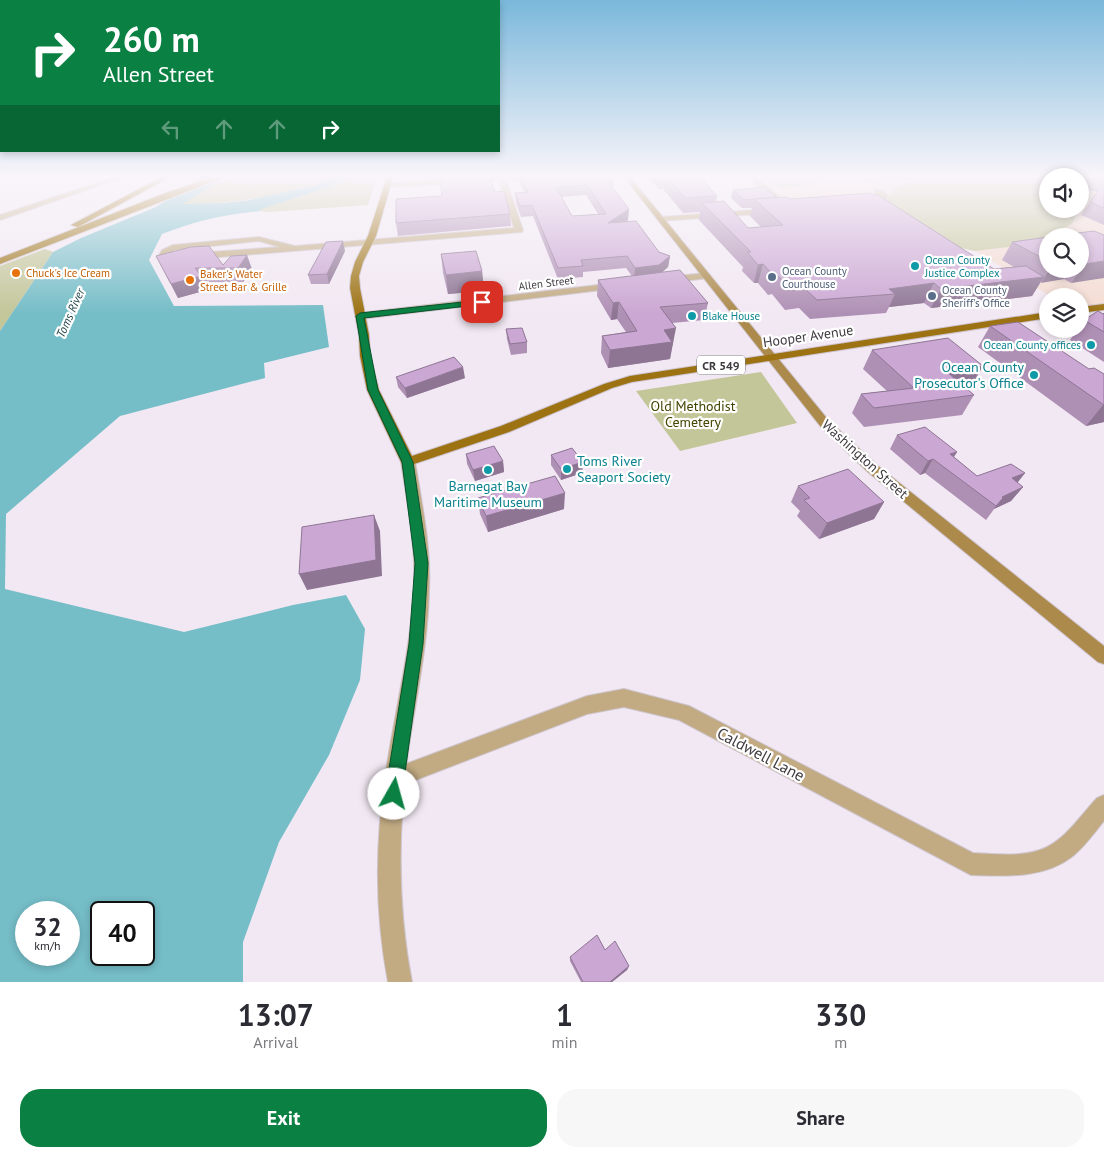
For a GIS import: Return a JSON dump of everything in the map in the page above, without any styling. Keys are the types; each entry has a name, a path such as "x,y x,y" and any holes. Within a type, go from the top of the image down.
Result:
{"main road":[{"path":"33,248 81,223"},
{"path":"0,261 101,223"},
{"path":"375,223 369,242 359,262 355,288 373,390 408,462"},
{"name":"Washington Street","path":"664,223 824,423 873,469 1104,656"},
{"path":"1089,309 1104,307"},
{"name":"Hooper Avenue","path":"408,462 505,429 617,383 772,357 1039,317"}],"street":[{"path":"295,248 259,240 173,248 163,255 166,258 295,248 369,242 488,233 519,230 517,223"},
{"path":"655,282 705,276"},
{"name":"Allen Street","path":"360,316 625,285"},
{"path":"400,982 390,919 388,860 395,778 416,644 422,563 408,462"},
{"name":"Caldwell Lane","path":"395,778 588,705 624,698 682,712 971,864 1004,865 1038,862 1064,848 1104,804"}],"shaded area":[{"path":"850,223 1104,223 1104,307 1089,309 1089,288 1039,289 975,251"}],"green space":[{"path":"904,223 1073,223 1064,228 1039,228 1039,240 1032,244 975,251 934,242"},
{"path":"45,249 53,252 0,331 0,266"},
{"name":"Old Methodist Cemetery","path":"761,372 797,423 680,451 636,391"}],"water":[{"name":"Toms River","path":"118,223 195,223 162,234 149,260 174,306 323,305 329,347 264,363 265,378 120,416 6,514 5,589 184,632 293,605 346,595 365,629 360,680 329,755 279,842 243,942 243,982 0,982 0,331 53,252"}],"building":[{"path":"539,223 637,223 659,252 670,256 659,265 635,268 627,256 581,260 583,266 558,268"},
{"path":"722,223 743,223 748,228 783,225 781,223 922,223 994,269 1026,266 1039,274 1039,278 941,289 934,283 889,289 895,294 817,300 805,289 791,290 763,264 758,265 747,252 751,252"},
{"path":"1094,231 1104,235 1104,261 1089,263 1089,232"},
{"path":"1039,238 1039,256 1012,242"},
{"path":"343,241 327,274 308,275 326,242"},
{"path":"209,246 223,265 231,256 247,255 238,268 195,268 201,276 171,284 156,256 191,247"},
{"path":"476,251 482,271 446,275 441,254"},
{"path":"680,270 708,303 660,307 676,328 664,330 672,342 610,350 602,336 637,331 619,302 613,303 598,280"},
{"path":"1098,311 1104,313 1104,332 1089,323 1089,317"},
{"path":"1018,322 1039,336 1039,338 1042,338 1089,369 1094,368 1104,374 1104,405 990,326"},
{"path":"522,328 527,342 510,344 506,329"},
{"path":"948,338 983,366 947,372 974,395 874,408 861,394 914,388 872,350"},
{"path":"454,357 463,367 405,388 396,377"},
{"path":"925,427 957,452 950,454 977,476 1011,464 1025,473 1012,478 1023,487 1002,497 996,506 933,459 928,461 897,435"},
{"path":"494,446 503,461 473,470 466,454"},
{"path":"572,448 583,462 561,469 551,455"},
{"path":"848,469 884,502 827,523 804,500 810,498 798,486"},
{"path":"555,476 565,493 486,516 478,498"},
{"path":"374,515 376,560 299,574 302,527"},
{"path":"597,935 605,950 615,941 629,966 610,982 583,982 570,957"}],"place":[{"name":"Ocean County Justice Complex","path":"915,266"},
{"name":"Chuck's Ice Cream","path":"16,273"},
{"name":"Ocean County Courthouse","path":"772,277"},
{"name":"Baker's Water Street Bar & Grille","path":"190,280"},
{"name":"Ocean County Sheriff's Office","path":"932,296"},
{"name":"Blake House","path":"692,316"},
{"name":"Ocean County offices","path":"1091,345"},
{"name":"Ocean County Prosecutor's Office","path":"1034,375"},
{"name":"Toms River Seaport Society","path":"567,469"},
{"name":"Barnegat Bay Maritime Museum","path":"488,470"}],"route":[{"path":"394,794 416,644 422,563 408,462 373,390 365,356 364,335 360,316 482,302"}]}
